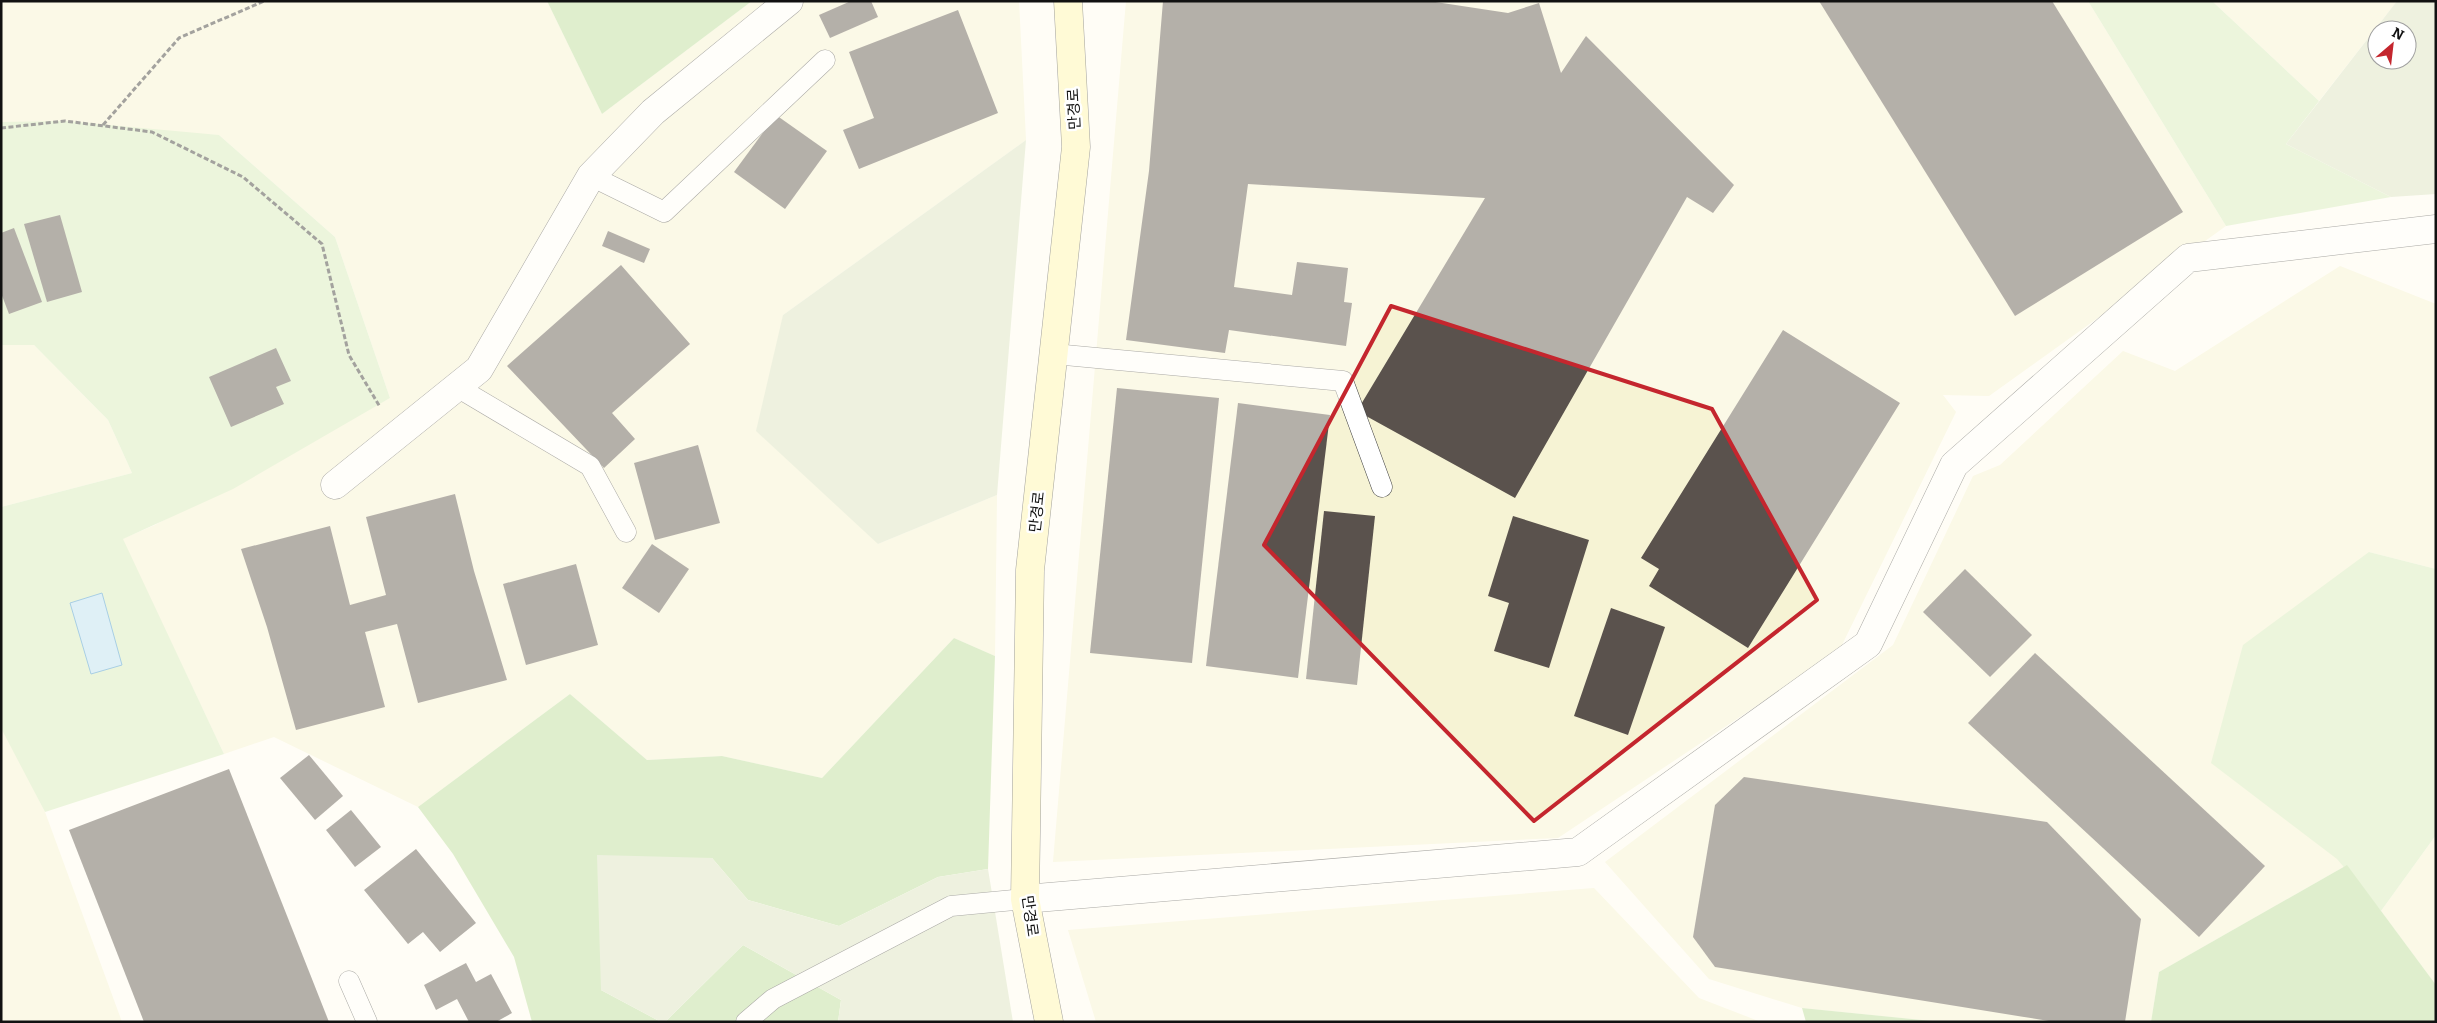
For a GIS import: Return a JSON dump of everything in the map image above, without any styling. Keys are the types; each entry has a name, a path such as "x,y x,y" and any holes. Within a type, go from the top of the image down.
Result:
{"street":[{"path":"335,485 479,369 591,176 653,112 789,1"},
{"name":"만경로","path":"1049,1022 1025,899 1030,570 1076,147 1068,1"},
{"path":"1025,899 1578,852 1868,644 1954,465 2188,258 2436,229"}],"lane":[{"path":"591,176 664,212 825,60"},
{"path":"1054,354 1342,381 1382,487"},
{"path":"457,387 590,466 626,532"},
{"path":"746,1022 773,999 951,906 1025,899"},
{"path":"349,982 367,1022"}],"path":[{"path":"103,126 179,38 264,1"},
{"path":"1,128 65,121 152,132 243,177 322,244 350,354 396,436"}],"highlighted area":[{"path":"1391,306 1712,409 1817,600 1534,821 1264,545"}],"shaded area":[{"path":"1,1 547,1 602,114 752,1 1019,1 1026,140 783,315 878,544 997,495 995,656 954,638 822,778 722,756 647,760 570,694 418,807 274,737 224,754 122,539 155,525 390,398 335,237 219,135 1,127"},
{"path":"1126,1 2088,1 2226,226 1989,396 1943,395 1956,412 1839,651 1558,838 1053,862"},
{"path":"2212,1 2397,1 2382,20 2367,20 2367,39 2319,101"},
{"path":"2340,266 2436,304 2436,569 2369,552 2347,865 2159,972 2151,1022 1942,1022 1802,1008 1709,979 1605,862 1893,645 1973,476 2000,465 2123,351 2175,371"},
{"path":"1,345 34,345 108,420 132,473 1,507"},
{"path":"1,724 45,812 122,1022 1,1022"},
{"path":"2436,835 2436,985 2381,911"},
{"path":"1594,888 1699,998 1761,1022 1096,1022 1068,930"}],"green space":[{"path":"547,1 752,1 602,114"},
{"path":"2088,1 2212,1 2319,101 2286,144 2391,197 2226,226"},
{"path":"2397,1 2436,1 2436,194 2391,197 2286,144 2367,40 2367,70 2417,70 2417,20 2382,20"},
{"path":"65,121 219,135 335,237 390,398 233,489 123,539 224,754 45,812 1,728 1,507 132,473 108,420 34,345 1,345 1,122"},
{"path":"1026,140 997,495 878,544 756,431 783,315"},
{"path":"2369,552 2436,569 2436,835 2381,911 2337,859 2211,763 2243,645"},
{"path":"954,638 995,656 988,869 938,877 839,926 748,900 712,858 601,990 661,1022 532,1022 514,957 453,854 418,807 570,694 647,760 722,756 822,778"},
{"path":"597,855 712,858 748,900 839,926 938,877 988,869 1013,1022 838,1022 841,1000 743,945 665,1022 661,1022 601,990"},
{"path":"2347,865 2436,985 2436,1022 2151,1022 2159,972"},
{"path":"743,945 841,1000 838,1022 665,1022"},
{"path":"1802,1008 1942,1022 1806,1022"}],"water":[{"path":"102,593 122,665 91,674 70,603"}],"building":[{"path":"851,1 871,1 878,17 830,38 819,15"},
{"path":"1163,1 1429,1 1508,13 1539,3 1561,73 1586,36 1734,185 1713,213 1687,197 1515,498 1357,411 1485,198 1248,184 1234,287 1292,295 1297,262 1348,268 1344,302 1352,303 1346,346 1229,330 1225,353 1126,340 1149,171"},
{"path":"1819,1 2052,1 2183,212 2015,316"},
{"path":"958,10 998,113 859,169 843,130 874,118 849,52"},
{"path":"776,115 827,151 785,209 734,172"},
{"path":"60,215 82,292 47,302 24,224"},
{"path":"14,228 42,302 9,314 1,293 1,233"},
{"path":"608,231 650,249 644,263 602,246"},
{"path":"621,265 690,344 612,413 635,439 604,468 507,366"},
{"path":"1783,330 1900,403 1748,648 1649,586 1659,569 1641,558"},
{"path":"276,348 291,381 276,387 284,404 231,427 209,377"},
{"path":"1117,388 1219,398 1192,663 1090,653"},
{"path":"1238,403 1330,415 1298,678 1206,666"},
{"path":"698,445 720,523 655,540 634,463"},
{"path":"455,494 474,571 507,680 418,703 397,624 365,632 385,707 296,730 267,627 241,549 330,526 350,605 386,595 366,517"},
{"path":"1324,511 1375,516 1357,685 1306,679"},
{"path":"1513,516 1589,540 1549,668 1494,651 1509,603 1488,596"},
{"path":"652,544 689,569 659,613 622,588"},
{"path":"576,564 598,645 526,665 503,584"},
{"path":"1965,569 2032,635 1990,677 1923,612"},
{"path":"1611,608 1665,627 1628,735 1574,716"},
{"path":"2035,653 2265,866 2199,937 1968,723"},
{"path":"309,755 343,796 315,820 280,778"},
{"path":"229,769 329,1022 144,1022 69,830"},
{"path":"1744,777 2047,822 2141,919 2125,1022 2055,1022 1715,967 1693,937 1715,805"},
{"path":"351,810 381,847 355,867 326,830"},
{"path":"416,849 476,923 440,952 423,932 408,944 364,890"},
{"path":"466,963 476,982 491,974 512,1013 496,1022 469,1022 457,999 436,1010 424,985"}]}
